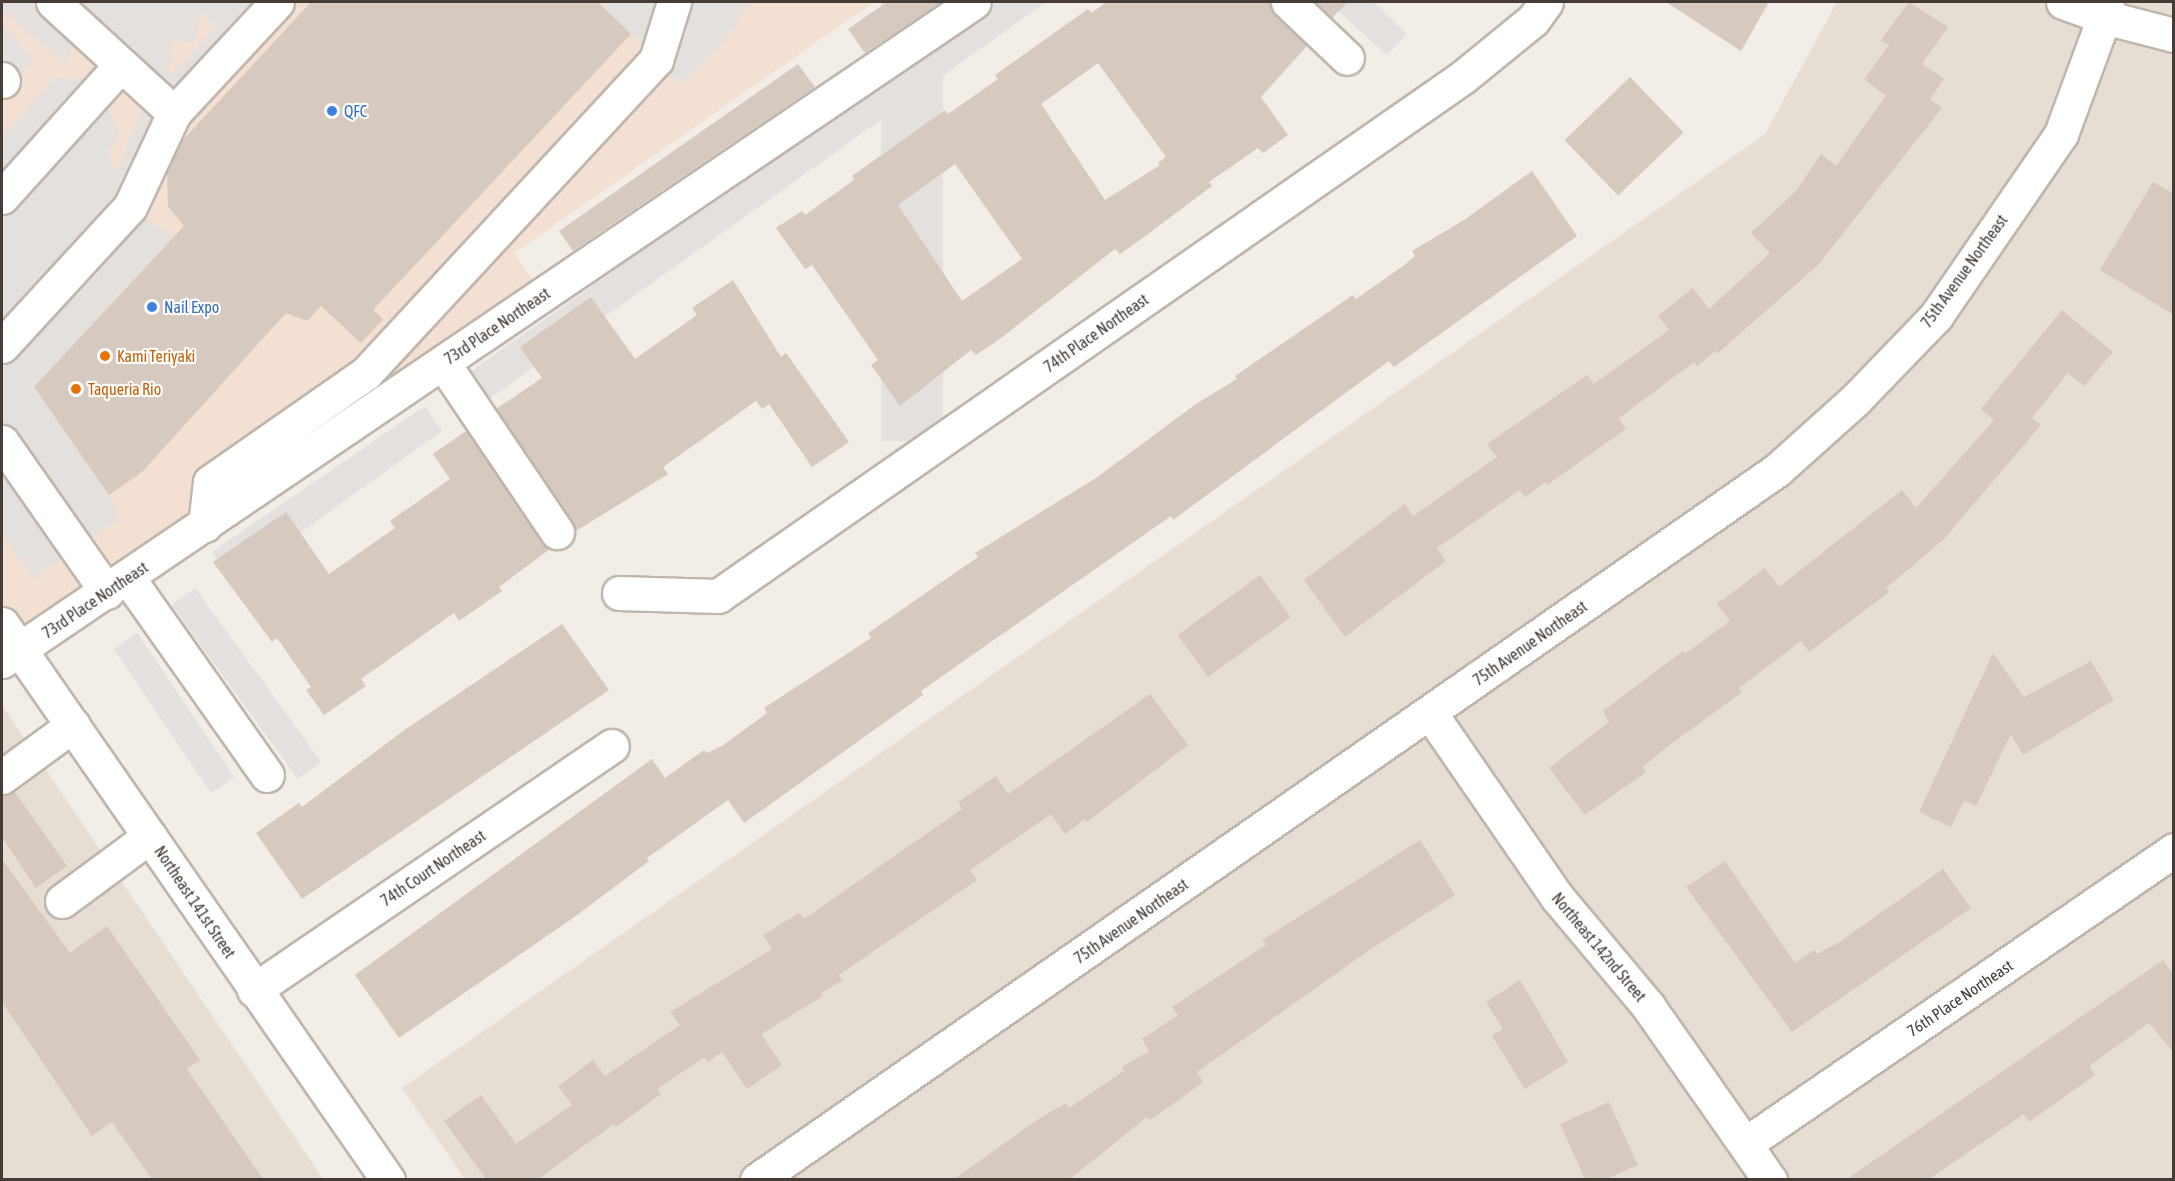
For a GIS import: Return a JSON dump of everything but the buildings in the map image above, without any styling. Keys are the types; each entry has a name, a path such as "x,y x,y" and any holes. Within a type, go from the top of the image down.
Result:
{"street":[{"path":"53,2 174,113"},
{"path":"2,346 130,207 174,113 277,2"},
{"path":"205,525 210,482 366,373 656,60 674,2"},
{"name":"73rd Place Northeast","path":"11,656 974,2"},
{"path":"1288,2 1347,58"},
{"name":"74th Place Northeast","path":"620,593 718,596 1463,77 1533,20 1546,2"},
{"path":"2063,2 2105,9 2174,35"},
{"name":"75th Avenue Northeast","path":"757,1179 1777,470 1855,400 1935,316 2061,134 2105,9"},
{"path":"2,197 121,65"},
{"path":"443,363 557,532"},
{"path":"2,442 267,775"},
{"name":"Northeast 141st Street","path":"2,624 11,656 73,725 254,990 388,1179"},
{"name":"Northeast 142nd Street","path":"1430,713 1557,897 1648,1006 1770,1179"},
{"path":"2,777 73,725"},
{"name":"74th Court Northeast","path":"254,990 612,746"},
{"path":"62,901 150,836"},
{"name":"76th Place Northeast","path":"1745,1144 2174,850"}],"shaded area":[{"path":"2,2 874,2 514,253 533,281 271,464 20,651 2,624"},
{"path":"2,2 277,2 174,113 130,207 173,237 34,387 111,498 119,519 33,579 2,534 2,136 56,77 84,80 91,73 95,59 75,38 66,65 2,10","holes":["202,12 216,26 172,76 168,71 174,38 194,45","123,87 143,104 117,173 108,152 120,135 106,102"]},
{"path":"609,2 750,2 726,40 683,85 603,7"},
{"path":"881,2 943,2 943,441 881,441"},
{"path":"995,2 1046,2 485,402 464,376"},
{"path":"1328,2 1374,2 1407,34 1387,55"},
{"path":"1837,2 2173,2 2173,1179 465,1179 402,1088 1765,134"},
{"path":"2,23 33,60 2,99"},
{"path":"425,406 442,431 233,581 212,552"},
{"path":"195,588 321,762 298,779 172,605"},
{"path":"137,633 234,777 211,793 114,649"},
{"path":"2,705 323,1179 2,1179"}],"place":[{"name":"QFC","path":"332,111"},
{"name":"Nail Expo","path":"152,307"},
{"name":"Kami Teriyaki","path":"105,356"},
{"name":"Taqueria Rio","path":"76,389"}]}
